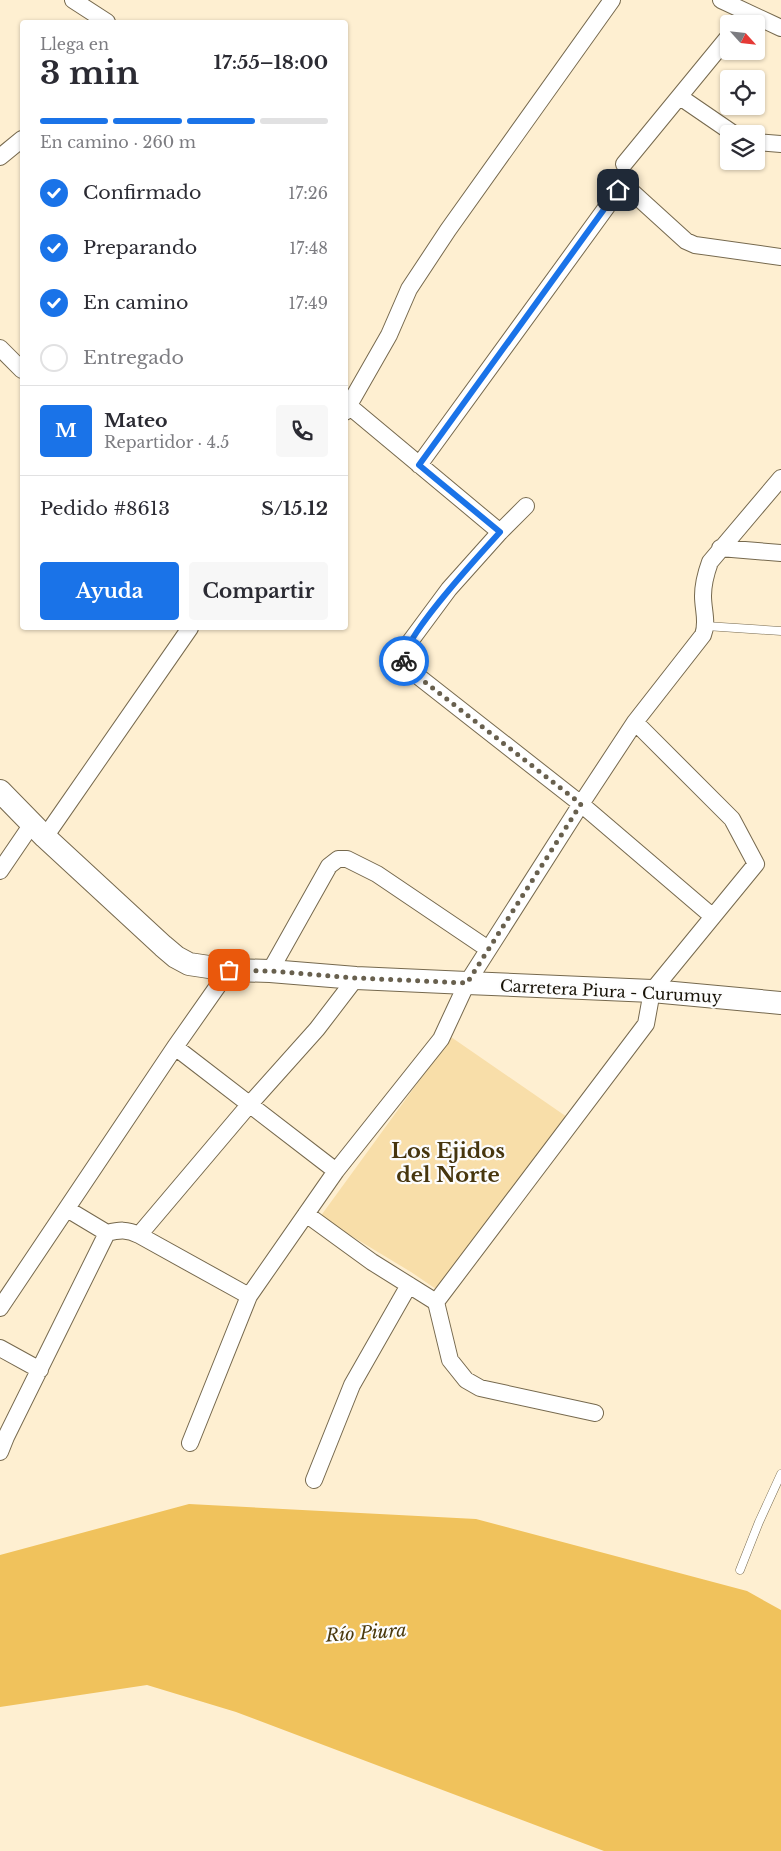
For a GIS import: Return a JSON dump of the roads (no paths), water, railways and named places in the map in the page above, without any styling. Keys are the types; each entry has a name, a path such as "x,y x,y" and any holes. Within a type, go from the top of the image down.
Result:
{"main road":[{"name":"Carretera Piura - Curumuy","path":"0,791 39,831 176,956 189,964 229,970 270,971 356,978 652,991 781,1003"}],"street":[{"path":"73,0 104,20"},
{"path":"348,407 389,335 409,289 448,230 612,0"},
{"path":"721,0 739,15"},
{"path":"765,24 781,28"},
{"path":"624,164 720,47"},
{"path":"680,97 721,125"},
{"path":"0,156 20,141"},
{"path":"765,143 781,144"},
{"path":"419,465 618,190 624,188 631,191 686,241 696,245 781,257"},
{"path":"0,348 20,368"},
{"path":"348,410 500,532"},
{"path":"190,1443 249,1296 336,1171 442,1039 467,983 581,804 635,722 703,635 706,626 703,598 705,574 710,562 781,478"},
{"path":"526,506 449,589 409,643 404,657 405,666 581,804 712,916"},
{"path":"720,548 781,553"},
{"path":"0,871 39,831 189,630"},
{"path":"436,1302 646,1024 652,991 756,864 732,819 635,722"},
{"path":"270,971 329,866 338,859 348,859 377,874 488,949"},
{"path":"0,1308 175,1047 229,970"},
{"path":"139,1235 249,1105 317,1029 356,978"},
{"path":"175,1047 336,1171"},
{"path":"68,1209 107,1234"},
{"path":"306,1214 372,1262 436,1302 450,1360 466,1380 480,1388 595,1413"},
{"path":"2,1441 40,1370 107,1234 118,1230 129,1230 249,1296"},
{"path":"314,1480 352,1385 409,1285"},
{"path":"0,1348 40,1370"}],"lane":[{"path":"706,626 781,631"},
{"path":"740,1570 781,1474"}],"water":[{"name":"Río Piura","path":"189,1504 476,1519 747,1591 781,1610 781,1851 604,1851 236,1712 147,1685 0,1707 0,1555"}],"district":[{"name":"Los Ejidos del Norte","path":"448,1163"}]}
